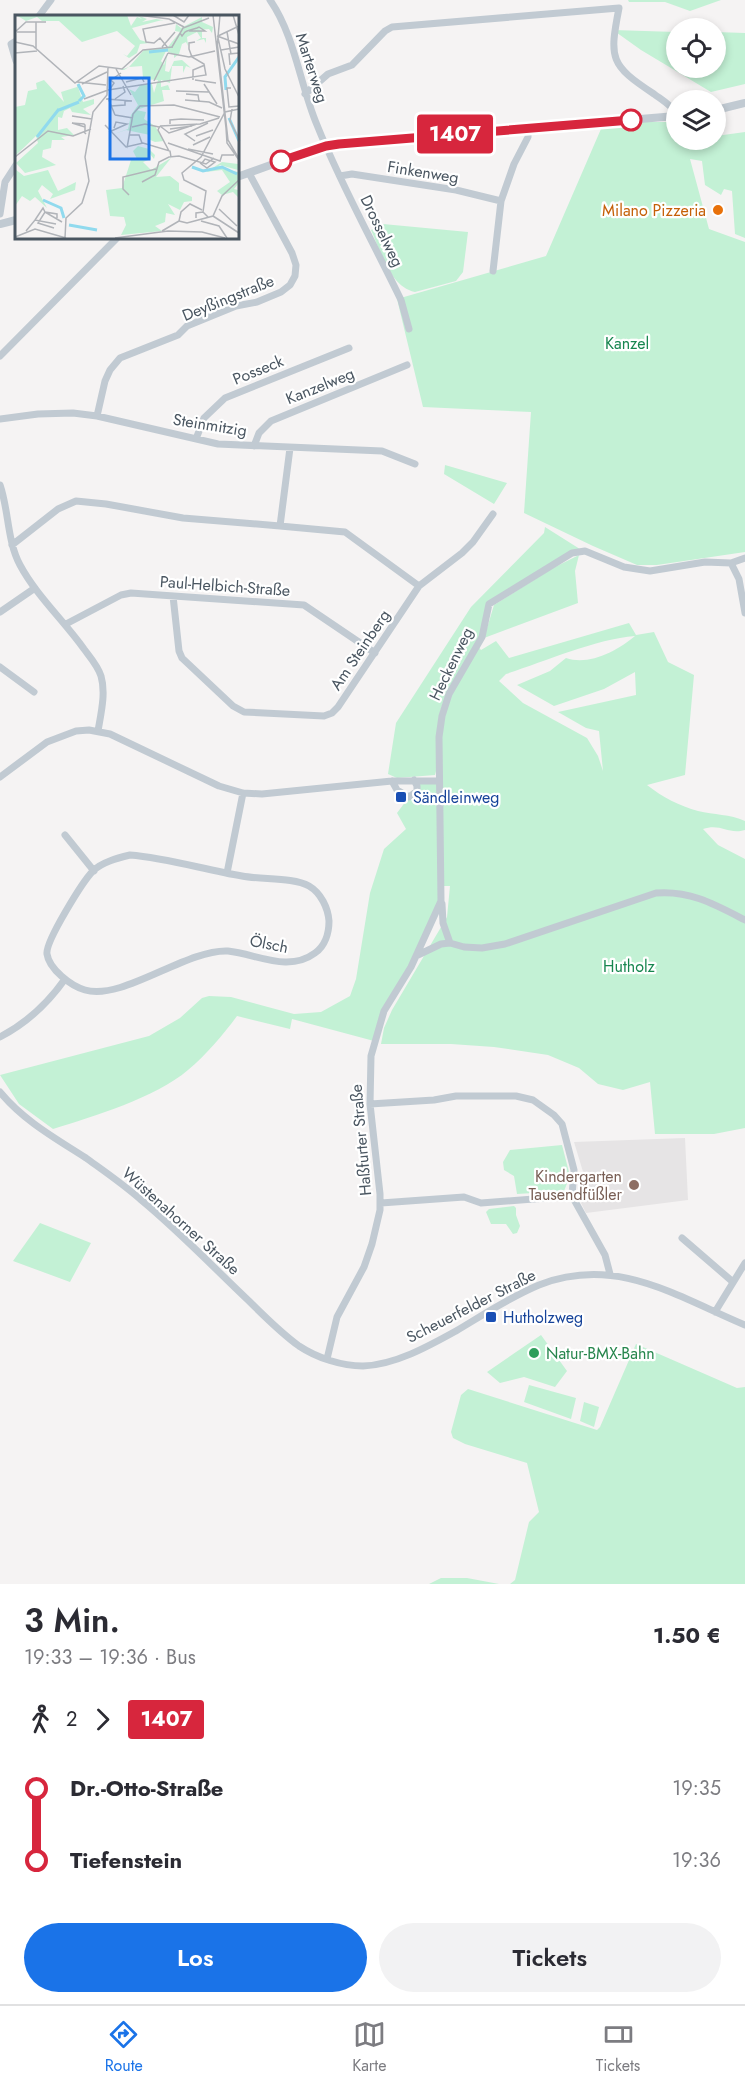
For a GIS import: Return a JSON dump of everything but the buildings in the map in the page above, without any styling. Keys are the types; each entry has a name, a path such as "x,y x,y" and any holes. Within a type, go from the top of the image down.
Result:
{"street":[{"path":"40,15 51,0"},
{"name":"Marterweg","path":"270,0 281,20 305,94 326,146"},
{"path":"305,94 328,74 352,65 385,31 392,27 619,8 613,49 616,62 633,80 666,104"},
{"path":"15,42 11,44 15,58"},
{"path":"726,108 745,103"},
{"path":"238,177 326,146 666,115"},
{"path":"493,271 501,201 514,164 528,137 528,129"},
{"name":"Drosselweg","path":"326,146 400,300 409,329"},
{"path":"0,214 5,182 15,167"},
{"name":"Deyßingstraße","path":"97,416 105,381 110,370 120,358 178,335 187,326 226,310 257,302 281,292 290,285 295,276 296,266 292,253 249,173"},
{"name":"Finkenweg","path":"340,176 352,174 456,190 501,201"},
{"path":"0,225 15,220"},
{"path":"0,356 117,238"},
{"name":"Posseck","path":"196,439 204,418 225,399 349,348"},
{"name":"Kanzelweg","path":"254,446 259,433 271,421 407,365"},
{"name":"Steinmitzig","path":"0,419 60,412 97,416 218,444 382,451 415,464"},
{"path":"280,526 290,448"},
{"path":"0,485 6,505 12,545 21,568 66,624 101,675 103,694 98,730"},
{"path":"12,545 58,508 76,501 106,504 183,518 345,532 419,586"},
{"name":"Am Steinberg","path":"173,596 179,651 182,658 233,706 244,712 324,716 336,709 419,586 462,553 493,514"},
{"name":"Heckenweg","path":"417,956 441,901 439,737 445,705 454,684 482,637 487,610 494,600 580,551 633,570 650,571 705,562 732,563 745,558"},
{"path":"732,563 739,579 745,613"},
{"path":"0,612 35,588"},
{"name":"Paul-Helbich-Straße","path":"66,624 121,595 131,593 304,605 375,653"},
{"path":"0,667 34,692"},
{"path":"0,777 53,739 76,731 98,730 219,786 243,793 262,794 392,781 439,781"},
{"path":"392,781 399,792 409,797 417,791 414,780"},
{"path":"227,873 243,793"},
{"path":"65,835 94,871"},
{"name":"Ölsch","path":"130,855 227,873 296,881 316,891 326,909 328,921 326,941 321,949 308,958 291,962 223,951 204,955 104,992 83,990 65,979 47,957 47,949 74,897 101,865 130,855"},
{"path":"417,956 437,945 450,943 482,948 505,944 656,893 670,892 709,901 745,920"},
{"path":"441,901 443,923 450,943"},
{"name":"Haßfurter Straße","path":"327,1359 337,1317 369,1254 381,1203 369,1104 369,1072 374,1041 384,1011 417,956"},
{"path":"0,1037 22,1024 41,1007 65,979"},
{"name":"Wüstenahorner Straße","path":"0,1092 35,1125 86,1158 144,1202 291,1340 311,1353 345,1364"},
{"path":"369,1104 434,1100 456,1096 516,1096 533,1100 554,1115 562,1124 574,1170 572,1196 605,1255 610,1274"},
{"path":"381,1203 464,1197 481,1203 572,1196"},
{"path":"682,1238 733,1282"},
{"path":"715,1312 745,1263"},
{"name":"Scheuerfelder Straße","path":"345,1364 364,1366 396,1359 434,1343 522,1293 556,1279 589,1274 610,1274 653,1285 745,1325"}],"shaded area":[{"name":"Kindergarten Tausendfüßler","path":"685,1138 688,1200 586,1213 577,1195 584,1175 574,1142"}],"green space":[{"path":"628,0 721,0 690,11 665,2 629,2"},
{"path":"613,30 666,32 666,65"},
{"path":"726,32 745,33 745,84 720,90 708,90 688,78 726,78"},
{"name":"Kanzel","path":"604,122 666,122 666,150 726,150 726,135 745,132 745,238 735,234 732,191 724,189 721,195 705,185 702,161 690,159 709,229 745,242 745,552 657,565 637,565 593,546 524,513 531,412 423,407 397,299 546,256"},
{"path":"383,224 468,232 463,272 456,281 415,292 406,289 387,267 371,230"},
{"path":"445,465 507,483 494,504 444,474"},
{"name":"Hutholz","path":"545,527 583,551 572,553 489,604 483,634 477,645 481,650 496,641 509,658 629,623 636,635 654,632 668,662 694,675 685,775 647,785 685,807 745,821 745,830 734,831 715,827 703,829 718,845 745,859 745,1128 714,1134 655,1134 650,1082 623,1090 598,1084 579,1068 548,1055 494,1047 451,1044 381,1044 384,1028 392,1010 447,917 450,886 443,886 436,917 414,961 388,1002 374,1041 292,1019 290,1029 237,1016 188,1070 142,1098 53,1129 19,1104 0,1075 149,1036 180,1018 202,998 231,997 294,1014 321,1012 350,996 356,979 370,893 384,849 406,829 397,813 409,797 417,791 414,780 439,780 443,714 452,689 468,660 451,686 441,708 435,775 397,778 388,774 396,723 471,607 544,533","holes":["635,636 628,642 593,659 566,658 550,671 517,685 554,706 604,689 635,672 636,695 558,712 586,728 599,731 603,771 598,756 587,738 523,703 499,681 506,674 570,652"]},
{"path":"579,555 575,571 578,603 484,638 494,605 553,568"},
{"path":"562,1145 570,1176 564,1191 517,1194 514,1176 504,1170 503,1162 510,1150"},
{"path":"514,1206 520,1226 517,1233 513,1234 506,1224 491,1224 486,1212 489,1209"},
{"path":"40,1223 91,1243 70,1282 13,1261"},
{"name":"Natur-BMX-Bahn","path":"541,1335 567,1371 555,1387 524,1377 500,1383 487,1372"},
{"path":"636,1344 737,1388 745,1387 745,1584 510,1584 515,1580 529,1522 539,1512 527,1463 465,1444 453,1438 451,1432 461,1395 468,1389 597,1430"},
{"path":"529,1385 576,1398 571,1419 524,1402"},
{"path":"584,1402 599,1407 594,1427 580,1421"},
{"path":"441,1578 467,1578 499,1584 429,1584"}],"bus line":[{"name":"1407","path":"281,161 339,144 631,120"}],"place":[{"name":"Milano Pizzeria","path":"718,210"},
{"name":"Sändleinweg","path":"401,797"},
{"name":"Kindergarten Tausendfüßler","path":"634,1185"},
{"name":"Hutholzweg","path":"491,1317"},
{"name":"Natur-BMX-Bahn","path":"534,1353"}]}
